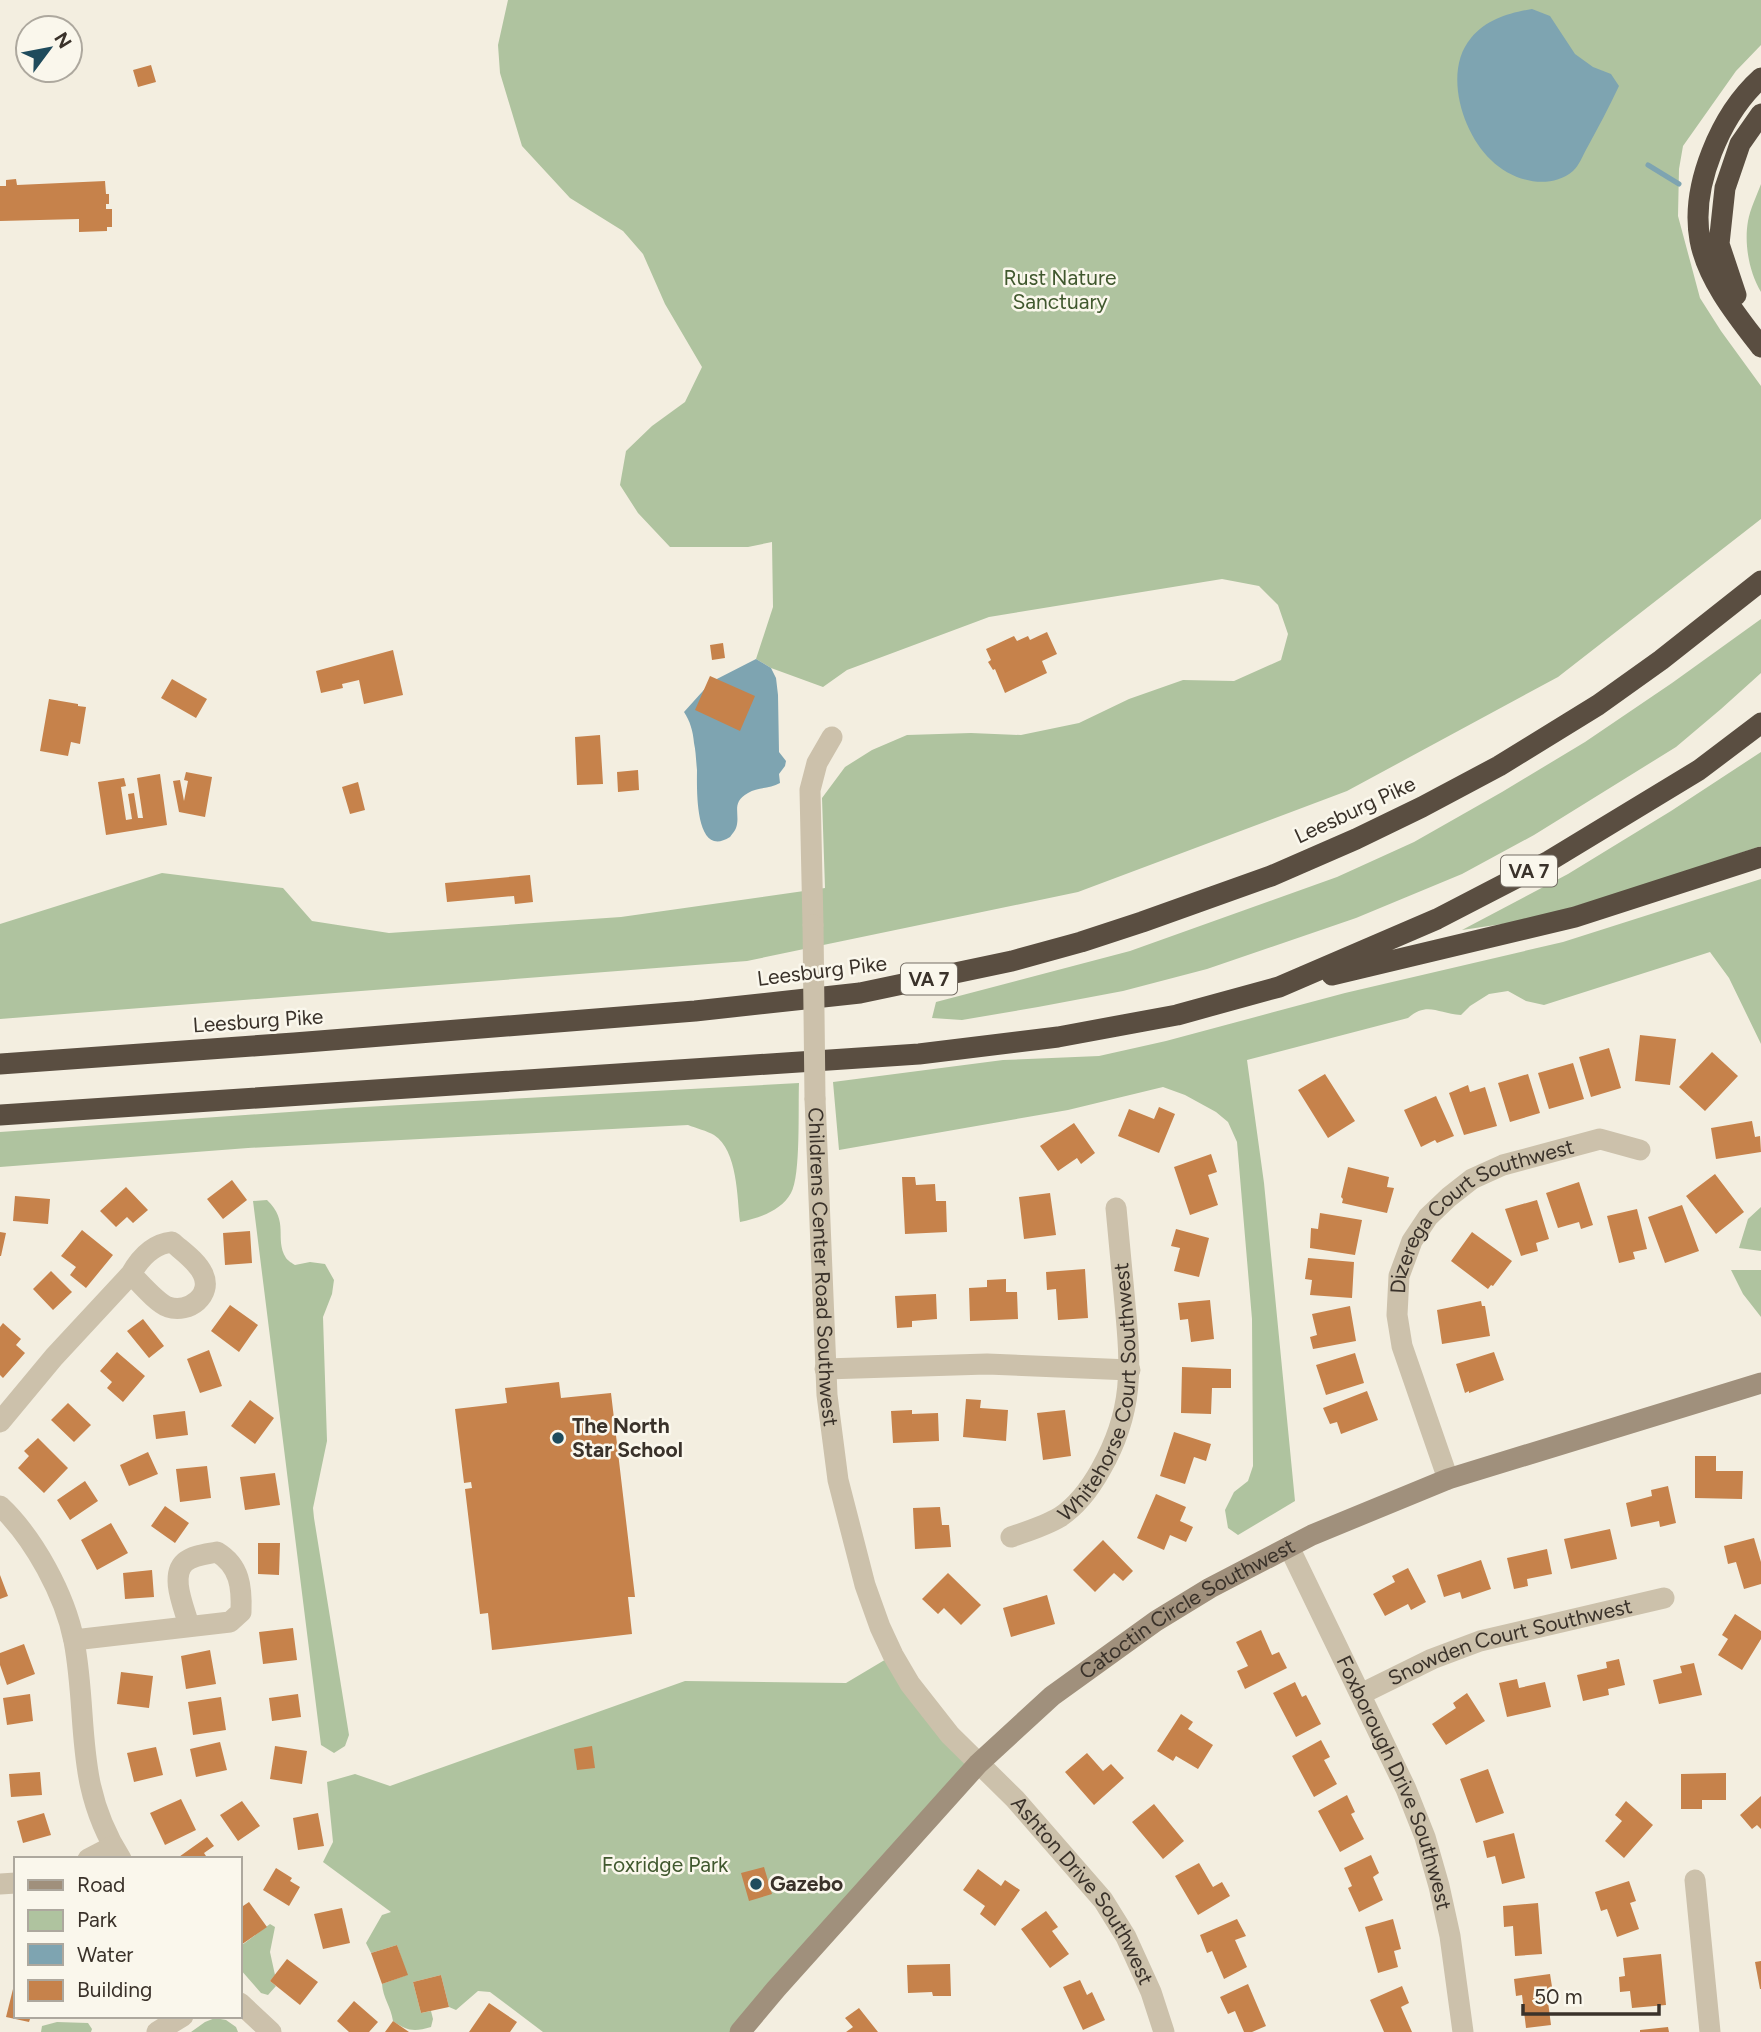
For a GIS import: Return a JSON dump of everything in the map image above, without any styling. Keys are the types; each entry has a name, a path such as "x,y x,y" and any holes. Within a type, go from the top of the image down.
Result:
{"highway":[{"path":"1761,78 1733,111 1716,141 1703,177 1699,214 1704,255 1724,297 1761,346"},
{"path":"1761,114 1740,144 1725,188 1719,244 1740,306 1761,339"},
{"name":"Leesburg Pike","path":"0,1064 639,1015 860,993 966,972 1058,948 1142,922 1271,876 1422,807 1499,766 1598,705 1661,660 1761,581"},
{"name":"VA 7","path":"0,1115 919,1054 1071,1035 1177,1015 1279,987 1437,919 1549,861 1636,810 1699,770 1761,723"},
{"path":"1279,987 1575,917 1761,857"}],"main road":[{"name":"Catoctin Circle Southwest","path":"740,2032 978,1764 1052,1696 1156,1621 1210,1588 1289,1547 1448,1479 1761,1383"}],"street":[{"name":"Childrens Center Road Southwest","path":"832,737 817,763 810,790 815,1099 825,1369 838,1480 865,1585 893,1655 910,1684 950,1735 978,1764"},
{"name":"Dizerega Court Southwest","path":"1448,1479 1402,1346 1397,1315 1399,1276 1412,1241 1428,1217 1449,1197 1472,1179 1503,1165 1600,1139 1640,1150"},
{"name":"Whitehorse Court Southwest","path":"1011,1537 1045,1525 1075,1506 1097,1477 1120,1429 1130,1370 1116,1208"},
{"path":"0,1422 54,1357 131,1275"},
{"path":"825,1369 987,1364 1130,1370"},
{"path":"0,1506 10,1515 43,1563 74,1640 89,1784 96,1808 117,1852 96,1857"},
{"name":"Foxborough Drive Southwest","path":"1289,1547 1406,1789 1425,1837 1450,1936 1463,2032"},
{"name":"Snowden Court Southwest","path":"1361,1694 1432,1659 1480,1641 1664,1598"},
{"path":"74,1640 189,1626"},
{"name":"Ashton Drive Southwest","path":"978,1764 1015,1799 1103,1900 1126,1937 1151,1992 1164,2032"},
{"path":"1695,1880 1710,2032"},
{"path":"242,2005 271,2032"},
{"path":"157,2032 180,2018"}],"green space":[{"name":"Rust Nature Sanctuary","path":"508,0 1761,0 1761,45 1736,71 1683,146 1679,169 1678,216 1700,298 1761,386 1761,519 1558,677 1347,791 1078,892 747,961 0,1019 0,924 162,873 283,888 312,921 389,933 621,917 825,888 822,798 845,767 872,750 907,735 1021,735 1079,723 1129,699 1183,680 1234,681 1281,660 1288,634 1278,605 1259,586 1222,579 989,617 847,670 823,687 771,668 756,659 773,607 772,542 748,547 670,547 638,513 620,485 626,451 652,426 685,402 702,367 665,304 643,254 623,231 570,198 522,146 500,73 498,45"},
{"path":"1761,184 1761,292 1751,267 1747,230 1749,216"},
{"path":"1761,619 1761,673 1721,709 1676,747 1534,835 1462,874 1356,918 1207,969 1123,991 1038,1007 962,1020 932,1018 936,1002 1130,951 1337,877 1414,842 1585,742"},
{"path":"1761,752 1761,846 1634,889 1529,920 1462,930 1568,874"},
{"path":"1761,879 1761,1044 1729,978 1710,952 1544,1005 1526,1001 1508,991 1489,994 1461,1015 1421,1010 1408,1018 1247,1060 1264,1183 1295,1501 1238,1535 1228,1528 1225,1510 1234,1492 1248,1481 1253,1466 1252,1319 1237,1142 1228,1122 1185,1095 1163,1087 1068,1110 839,1150 833,1082 1003,1060 1099,1056 1345,993 1563,942"},
{"path":"799,1083 798,1157 791,1193 775,1209 740,1222 735,1175 728,1152 714,1135 688,1125 248,1148 0,1167 0,1132 346,1108"},
{"path":"267,1200 278,1216 281,1244 287,1259 295,1265 310,1262 325,1264 334,1280 323,1317 327,1441 313,1508 349,1735 345,1746 334,1753 321,1745 253,1201"},
{"path":"1761,1207 1761,1251 1739,1248 1748,1219"},
{"path":"1731,1270 1761,1270 1761,1317 1743,1294"},
{"name":"Foxridge Park","path":"893,1655 978,1764 740,2032 543,2032 490,1992 478,1991 456,2010 449,2007 441,1975 413,1982 421,2013 431,2011 431,2027 411,2030 393,2021 382,1984 407,1975 397,1945 371,1953 366,1943 382,1915 391,1912 323,1862 333,1842 327,1782 355,1774 390,1786 685,1681 846,1683"},
{"path":"270,1924 275,1927 270,1952 275,1975 270,1981 276,1986 268,1995 261,1993 242,1971 242,1945"},
{"path":"215,2018 226,2020 236,2027 238,2032 191,2032 205,2022"},
{"path":"57,2022 88,2023 92,2029 91,2032 41,2032 42,2026"}],"water":[{"path":"1532,9 1550,16 1575,54 1593,67 1611,74 1619,86 1575,169 1553,181 1542,182 1520,178 1491,160 1472,134 1465,118 1457,84 1458,67 1463,52 1477,31 1499,18"},
{"path":"756,659 771,668 776,678 779,752 786,761 785,766 779,774 780,783 752,791 739,801 736,829 730,837 718,841 710,839 700,818 694,739 684,712 711,682"}],"building":[{"path":"151,65 156,82 138,87 133,70"},
{"path":"16,179 17,185 105,181 106,194 109,194 106,209 112,209 112,227 107,227 107,231 79,232 79,219 0,221 0,186 6,186 6,180"},
{"path":"1047,632 1057,654 1042,661 1047,673 1005,693 995,669 993,670 988,662 991,660 986,649 1014,636 1017,641 1028,636 1030,640"},
{"path":"723,643 725,658 712,660 710,645"},
{"path":"393,650 403,695 364,704 359,680 342,684 343,688 321,693 316,671"},
{"path":"710,676 755,696 740,731 695,710"},
{"path":"172,679 207,699 196,718 161,698"},
{"path":"49,699 86,707 80,744 71,742 68,756 40,751"},
{"path":"600,735 603,784 577,785 575,737"},
{"path":"638,770 639,790 618,792 617,772"},
{"path":"186,772 212,777 205,817 179,812 173,781 180,780 184,801 188,781 184,780"},
{"path":"160,774 167,825 106,835 98,782 124,778 126,786 121,787 126,820 132,819 128,794 134,793 138,818 143,818 137,778"},
{"path":"358,782 365,810 350,814 342,787"},
{"path":"530,875 533,902 515,904 514,896 447,902 445,883"},
{"path":"1640,1035 1676,1039 1670,1085 1635,1081"},
{"path":"1609,1048 1621,1088 1591,1097 1579,1057"},
{"path":"1712,1052 1738,1076 1705,1111 1679,1087"},
{"path":"1573,1063 1584,1099 1549,1109 1538,1073"},
{"path":"1325,1074 1355,1121 1328,1138 1298,1090"},
{"path":"1528,1074 1540,1113 1510,1122 1498,1083"},
{"path":"1468,1085 1470,1092 1485,1087 1497,1126 1464,1135 1449,1093"},
{"path":"1436,1096 1454,1136 1437,1143 1435,1140 1421,1147 1404,1110"},
{"path":"1159,1107 1175,1114 1159,1153 1118,1136 1129,1109 1154,1119"},
{"path":"1752,1121 1755,1137 1760,1136 1761,1152 1716,1159 1711,1128"},
{"path":"1074,1123 1095,1153 1081,1164 1077,1158 1058,1171 1040,1146"},
{"path":"1211,1154 1217,1172 1208,1175 1218,1205 1190,1215 1174,1167"},
{"path":"1348,1167 1389,1177 1387,1187 1394,1188 1387,1213 1342,1203"},
{"path":"1715,1174 1744,1212 1716,1234 1686,1196"},
{"path":"902,1177 915,1177 916,1185 935,1184 936,1201 946,1201 947,1232 905,1234"},
{"path":"232,1180 247,1200 223,1219 207,1199"},
{"path":"1579,1182 1593,1225 1581,1229 1579,1222 1558,1228 1546,1193"},
{"path":"126,1187 148,1210 133,1223 127,1217 116,1227 100,1211"},
{"path":"1050,1193 1056,1235 1024,1239 1019,1197"},
{"path":"15,1196 50,1199 48,1224 13,1221"},
{"path":"1537,1200 1549,1239 1536,1243 1538,1251 1521,1256 1505,1209"},
{"path":"1682,1205 1699,1251 1665,1263 1648,1217"},
{"path":"1637,1209 1647,1249 1633,1252 1635,1259 1619,1263 1607,1216"},
{"path":"1320,1213 1362,1220 1355,1255 1310,1248 1311,1228 1318,1229"},
{"path":"1176,1229 1209,1238 1199,1277 1174,1271 1180,1248 1171,1246"},
{"path":"82,1230 113,1255 86,1288 70,1275 76,1267 61,1256"},
{"path":"250,1231 252,1263 225,1265 223,1233"},
{"path":"0,1232 6,1233 1,1256 0,1256"},
{"path":"1472,1232 1512,1261 1488,1289 1451,1261"},
{"path":"1308,1258 1354,1262 1352,1298 1310,1295 1312,1280 1305,1279"},
{"path":"1085,1269 1088,1318 1058,1320 1056,1289 1047,1290 1046,1272"},
{"path":"51,1271 72,1292 53,1310 33,1289"},
{"path":"1006,1279 1006,1292 1017,1292 1018,1319 970,1321 969,1288 987,1287 987,1280"},
{"path":"936,1294 937,1319 912,1321 912,1327 897,1328 895,1296"},
{"path":"1210,1300 1214,1339 1191,1342 1188,1319 1180,1320 1178,1303"},
{"path":"1481,1301 1482,1306 1485,1306 1490,1336 1442,1344 1437,1310"},
{"path":"230,1305 258,1325 239,1352 211,1331"},
{"path":"1350,1306 1356,1341 1313,1349 1310,1337 1317,1335 1312,1314"},
{"path":"143,1319 164,1346 149,1358 127,1331"},
{"path":"3,1323 21,1339 16,1345 25,1353 3,1378 0,1375 0,1327"},
{"path":"209,1350 222,1386 200,1393 187,1359"},
{"path":"117,1352 145,1376 123,1402 107,1388 112,1382 100,1371"},
{"path":"1494,1352 1504,1380 1465,1393 1456,1364"},
{"path":"1355,1353 1364,1383 1326,1395 1316,1365"},
{"path":"1182,1367 1231,1369 1231,1388 1212,1388 1211,1414 1181,1413"},
{"path":"559,1382 561,1398 611,1393 635,1597 628,1597 632,1634 492,1650 488,1613 480,1614 465,1489 472,1488 471,1482 464,1483 455,1409 507,1403 505,1388"},
{"path":"1367,1391 1378,1420 1341,1434 1337,1422 1330,1424 1323,1408"},
{"path":"966,1399 981,1400 980,1408 1008,1410 1006,1441 963,1437"},
{"path":"250,1400 274,1418 255,1444 231,1426"},
{"path":"68,1403 91,1425 74,1442 51,1420"},
{"path":"912,1410 912,1414 938,1413 939,1441 893,1443 891,1411"},
{"path":"1065,1410 1071,1456 1043,1460 1037,1413"},
{"path":"185,1411 188,1435 156,1439 153,1415"},
{"path":"1174,1432 1211,1444 1206,1461 1194,1457 1185,1484 1160,1476"},
{"path":"38,1438 68,1468 44,1493 18,1468 29,1456 24,1451"},
{"path":"148,1452 158,1474 129,1486 120,1465"},
{"path":"1695,1456 1716,1456 1716,1471 1743,1471 1742,1499 1695,1498"},
{"path":"207,1466 211,1498 180,1502 176,1469"},
{"path":"275,1473 280,1505 245,1510 240,1477"},
{"path":"85,1481 98,1501 70,1520 57,1500"},
{"path":"1668,1486 1676,1523 1660,1527 1659,1521 1631,1527 1626,1503 1652,1496 1651,1490"},
{"path":"1156,1494 1186,1507 1180,1521 1193,1527 1186,1542 1170,1535 1164,1550 1137,1538"},
{"path":"165,1506 189,1523 175,1543 151,1526"},
{"path":"940,1507 942,1525 949,1525 951,1547 915,1549 913,1508"},
{"path":"111,1523 128,1553 97,1570 81,1540"},
{"path":"1610,1529 1617,1559 1571,1569 1564,1539"},
{"path":"1754,1538 1761,1562 1761,1584 1744,1589 1736,1562 1728,1564 1724,1546"},
{"path":"1103,1540 1133,1571 1123,1581 1114,1573 1095,1592 1073,1570"},
{"path":"258,1543 280,1543 279,1575 258,1574"},
{"path":"1547,1549 1552,1574 1527,1579 1528,1586 1514,1589 1507,1558"},
{"path":"1481,1560 1491,1589 1462,1599 1460,1592 1444,1597 1437,1575"},
{"path":"1408,1568 1426,1602 1411,1610 1408,1604 1385,1616 1373,1594 1395,1582 1392,1576"},
{"path":"152,1570 154,1597 125,1599 123,1573"},
{"path":"948,1573 981,1605 961,1625 944,1608 938,1614 922,1599"},
{"path":"0,1575 8,1596 0,1599"},
{"path":"1047,1595 1055,1624 1011,1637 1003,1608"},
{"path":"1735,1614 1761,1631 1761,1639 1742,1670 1718,1655 1728,1639 1722,1635"},
{"path":"293,1628 297,1660 263,1664 259,1632"},
{"path":"1261,1630 1272,1655 1279,1652 1287,1668 1245,1689 1237,1671 1248,1666 1236,1642"},
{"path":"24,1644 35,1674 7,1685 0,1665 0,1653"},
{"path":"210,1650 216,1684 186,1689 181,1656"},
{"path":"1619,1659 1625,1685 1608,1689 1609,1695 1583,1701 1577,1675 1607,1668 1606,1662"},
{"path":"1694,1663 1702,1695 1659,1704 1653,1680 1682,1673 1680,1666"},
{"path":"121,1672 153,1676 149,1708 117,1704"},
{"path":"1517,1679 1519,1688 1545,1682 1551,1707 1507,1717 1499,1683"},
{"path":"1295,1682 1302,1697 1306,1695 1321,1724 1296,1737 1273,1693"},
{"path":"1467,1693 1485,1721 1446,1745 1432,1724 1456,1708 1453,1703"},
{"path":"30,1694 33,1721 7,1725 3,1698"},
{"path":"298,1694 301,1717 272,1721 269,1698"},
{"path":"221,1697 226,1730 193,1735 188,1702"},
{"path":"1181,1714 1193,1722 1188,1729 1213,1745 1198,1769 1176,1756 1173,1761 1157,1751"},
{"path":"1321,1740 1330,1757 1324,1760 1337,1784 1314,1797 1292,1756"},
{"path":"220,1742 227,1770 196,1777 190,1749"},
{"path":"275,1746 307,1751 302,1784 270,1779"},
{"path":"592,1746 595,1768 577,1770 574,1749"},
{"path":"156,1747 163,1775 134,1782 127,1753"},
{"path":"1087,1753 1103,1771 1111,1764 1124,1778 1094,1805 1065,1772"},
{"path":"1488,1769 1504,1813 1476,1823 1460,1779"},
{"path":"40,1772 42,1795 11,1797 9,1774"},
{"path":"1726,1773 1726,1800 1702,1800 1702,1809 1681,1809 1681,1774"},
{"path":"1347,1795 1355,1812 1351,1814 1364,1839 1340,1852 1318,1811"},
{"path":"1761,1796 1761,1829 1757,1825 1752,1829 1740,1815"},
{"path":"181,1799 196,1830 165,1845 150,1813"},
{"path":"242,1801 260,1826 238,1841 220,1815"},
{"path":"1626,1801 1653,1825 1624,1858 1605,1841 1622,1821 1615,1815"},
{"path":"1154,1804 1184,1841 1163,1859 1132,1822"},
{"path":"44,1813 51,1835 23,1843 17,1821"},
{"path":"318,1813 324,1846 298,1850 293,1818"},
{"path":"1514,1833 1525,1878 1502,1884 1495,1856 1487,1858 1483,1841"},
{"path":"207,1837 214,1846 204,1853 207,1857 179,1857"},
{"path":"1371,1855 1379,1873 1373,1877 1383,1900 1359,1912 1348,1888 1352,1886 1344,1868"},
{"path":"1199,1863 1213,1887 1222,1882 1230,1896 1198,1915 1175,1876"},
{"name":"Gazebo","path":"764,1867 772,1894 749,1901 741,1873"},
{"path":"276,1868 300,1887 289,1906 263,1890"},
{"path":"978,1869 1001,1886 1005,1880 1020,1890 995,1926 980,1914 985,1906 963,1890"},
{"path":"1629,1881 1636,1901 1630,1903 1639,1929 1617,1937 1607,1909 1601,1911 1595,1892"},
{"path":"249,1902 267,1927 242,1944 242,1907"},
{"path":"1538,1903 1542,1954 1515,1956 1513,1926 1504,1927 1503,1906"},
{"path":"342,1908 350,1943 323,1949 314,1914"},
{"path":"1046,1911 1058,1927 1052,1931 1069,1954 1050,1968 1021,1929"},
{"path":"1237,1919 1246,1936 1235,1940 1247,1967 1224,1979 1212,1951 1207,1953 1200,1935"},
{"path":"1393,1919 1401,1949 1394,1951 1398,1967 1378,1973 1365,1927"},
{"path":"397,1945 408,1975 382,1984 371,1953"},
{"path":"1661,1954 1666,2005 1632,2008 1630,1991 1620,1992 1619,1977 1625,1976 1623,1958"},
{"path":"287,1959 318,1982 300,2005 270,1981"},
{"path":"1761,1961 1761,1989 1760,1989 1755,1962"},
{"path":"950,1964 951,1996 933,1996 932,1992 908,1993 907,1965"},
{"path":"1550,1974 1553,1993 1547,1994 1551,2025 1526,2028 1522,1995 1516,1996 1514,1979"},
{"path":"441,1975 449,2007 421,2013 413,1982"},
{"path":"1080,1980 1087,1995 1092,1992 1105,2020 1083,2030 1063,1987"},
{"path":"1248,1984 1266,2026 1252,2032 1244,2032 1235,2011 1228,2014 1220,1997"},
{"path":"14,1985 14,2018 30,2018 29,2022 6,2017"},
{"path":"1402,1986 1409,2003 1401,2007 1412,2032 1384,2032 1370,2000"},
{"path":"354,2001 378,2022 369,2032 349,2032 337,2021"},
{"path":"489,2003 517,2022 510,2032 469,2032"},
{"path":"859,2008 878,2032 846,2032 853,2027 845,2018"},
{"path":"393,2021 409,2032 385,2032"},
{"path":"1668,2027 1669,2032 1640,2032 1640,2030"}],"waterway":[{"path":"1648,165 1679,184"}],"place":[{"name":"The North Star School","path":"558,1438"},
{"name":"Gazebo","path":"756,1884"}]}
